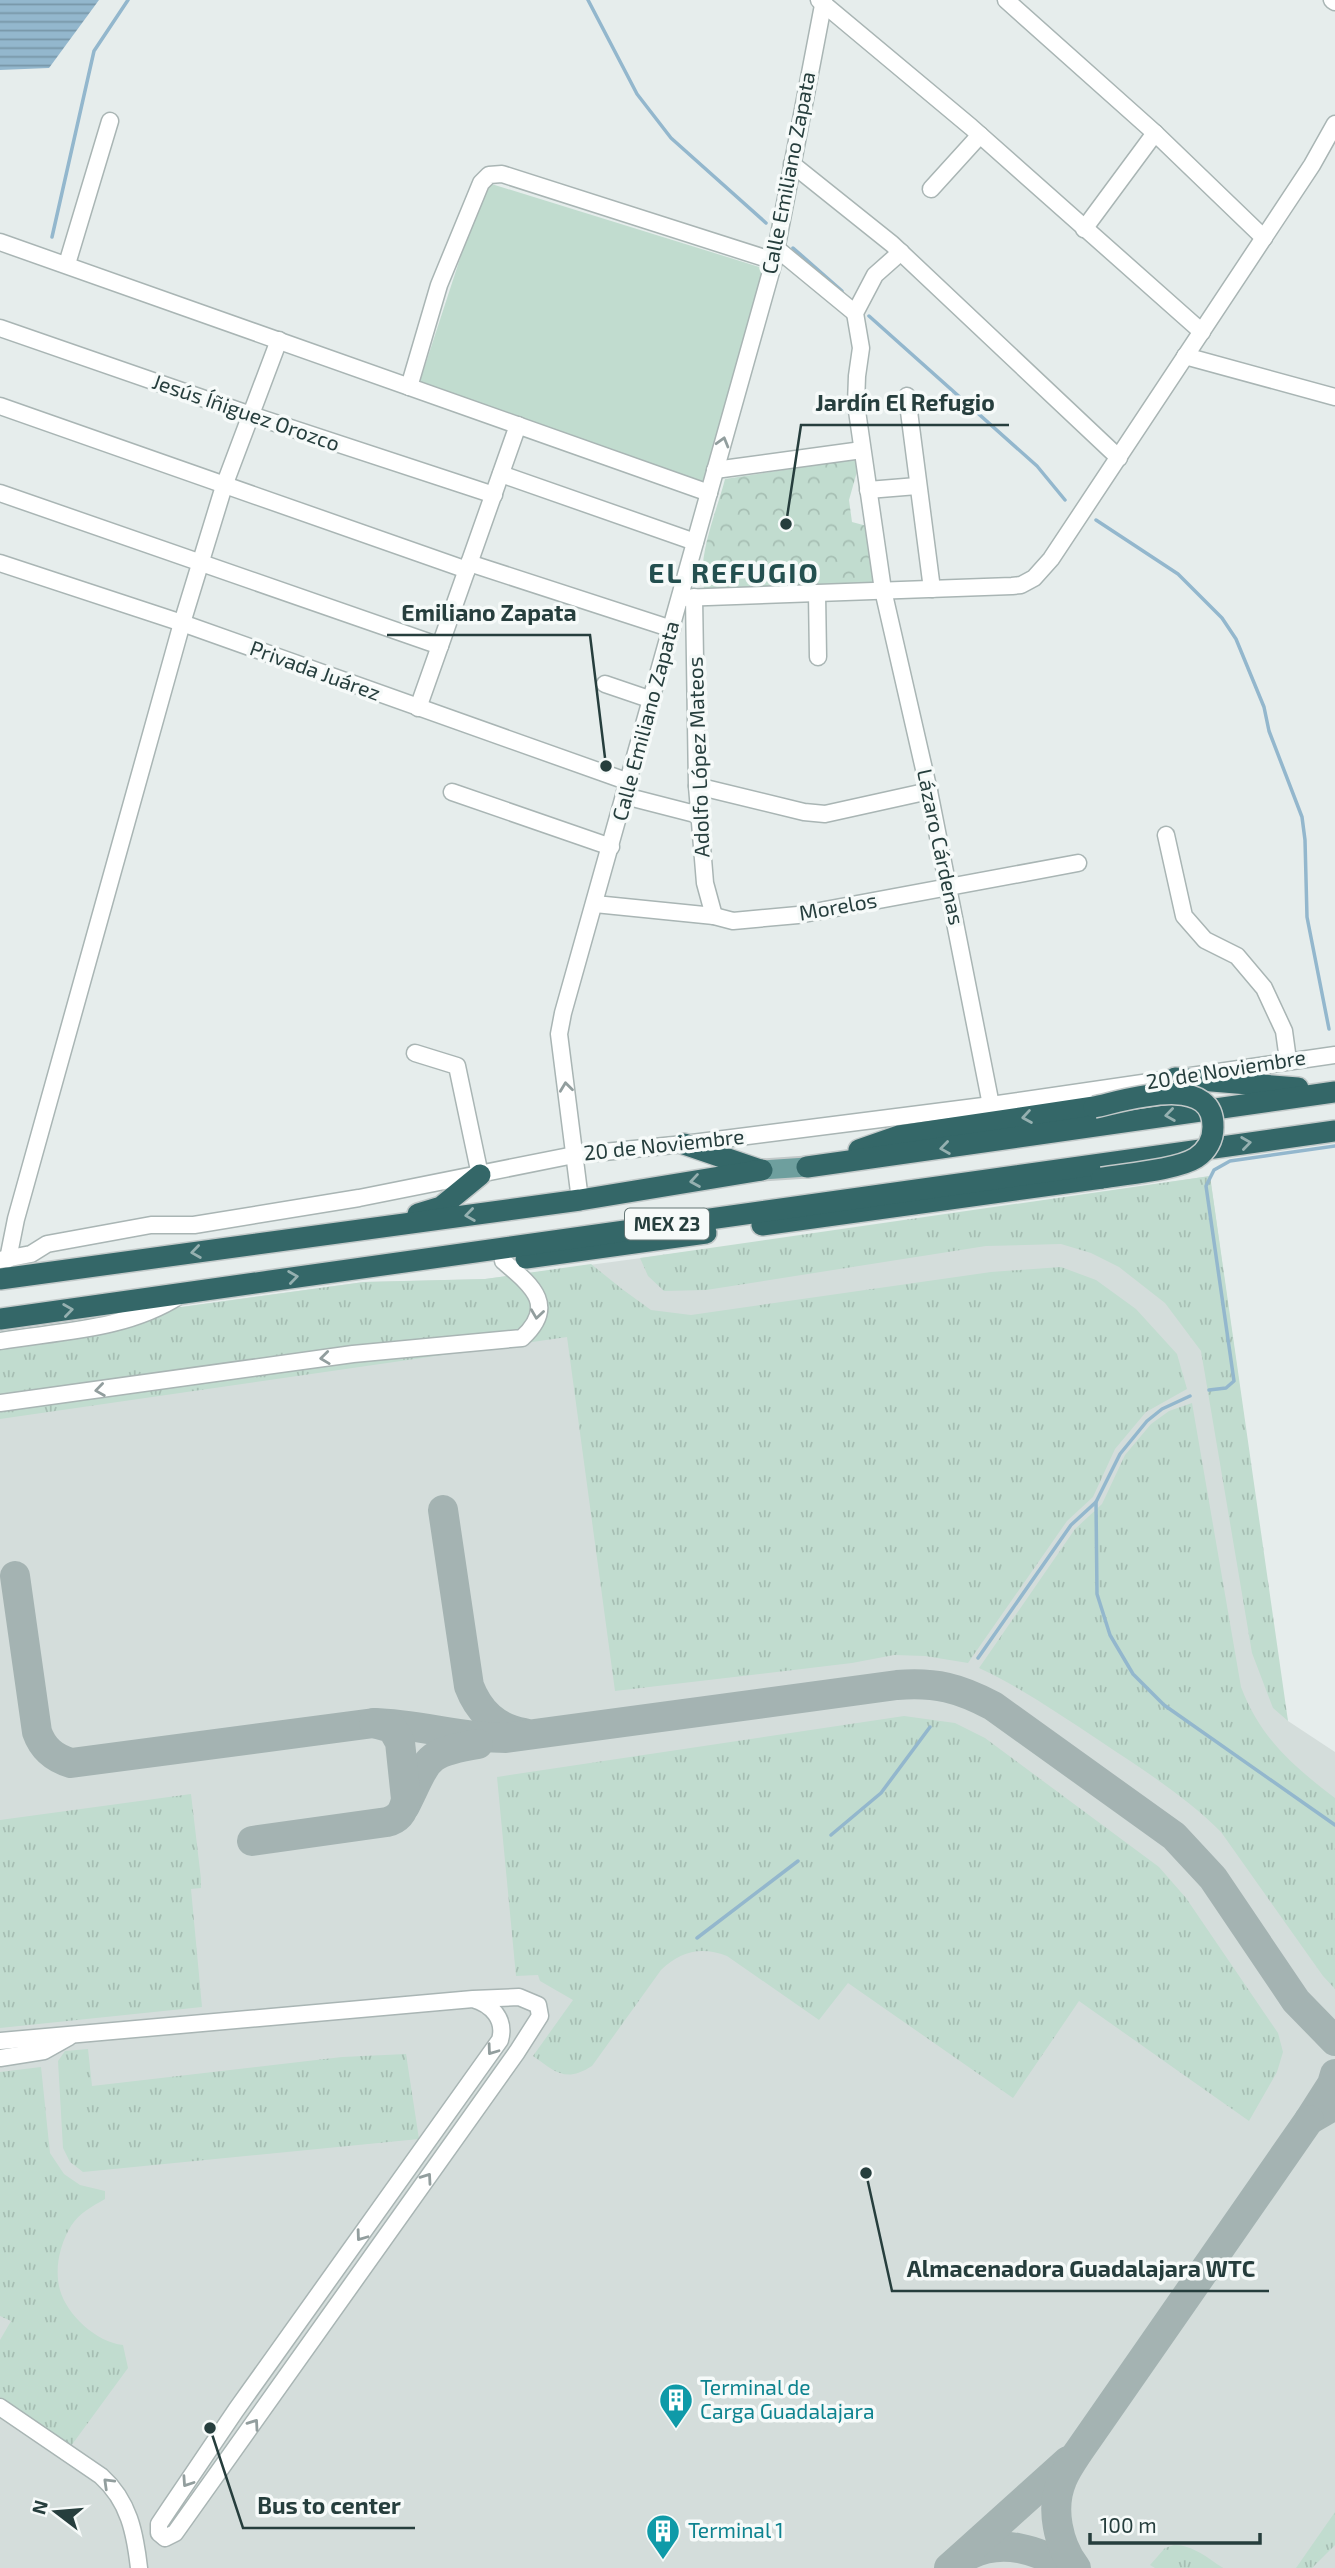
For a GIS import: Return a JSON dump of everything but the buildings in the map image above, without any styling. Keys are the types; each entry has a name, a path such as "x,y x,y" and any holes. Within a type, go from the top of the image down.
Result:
{"highway":[{"path":"1175,1078 1335,1091"},
{"name":"MEX 23","path":"807,1167 1335,1091"},
{"path":"363,1267 503,1261 1102,1178 1182,1164 1196,1158 1213,1137 1214,1124 1206,1105 1185,1093 1171,1093 899,1136 807,1167"},
{"name":"MEX 23","path":"0,1320 1335,1131"},
{"path":"684,1144 762,1170"},
{"name":"MEX 23","path":"0,1279 580,1200 762,1170"},
{"path":"383,1226 440,1207 480,1175"}],"main road":[{"name":"MEX 23","path":"762,1170 807,1167"}],"street":[{"path":"1006,0 1155,133 1264,238"},
{"path":"822,1 901,66 1202,332"},
{"name":"Calle Emiliano Zapata","path":"580,1200 559,1034 563,1013 671,629 687,598 695,542 775,254 822,1"},
{"path":"67,264 110,121"},
{"path":"687,598 1012,586 1021,585 1034,578 1051,559 1119,458 1264,238 1335,124"},
{"path":"1084,229 1155,133"},
{"path":"931,189 980,135"},
{"path":"792,164 901,252 1119,458"},
{"path":"409,387 439,285 481,183 489,175 502,174 775,254 855,313 875,275 901,252"},
{"path":"0,242 709,493"},
{"name":"Lázaro Cárdenas","path":"855,313 862,348 856,404 883,590 929,791 991,1105"},
{"name":"Jesús Íñiguez Orozco","path":"0,328 494,495"},
{"path":"4,1260 182,623 224,486 279,340"},
{"path":"1185,356 1335,397"},
{"path":"907,396 932,589"},
{"path":"0,406 224,486 468,567 671,629"},
{"path":"418,708 518,425"},
{"path":"715,470 862,450"},
{"path":"501,474 695,542"},
{"path":"868,490 917,486"},
{"path":"0,493 440,646"},
{"name":"Privada Juárez","path":"0,563 182,623 418,708 699,815"},
{"path":"817,593 818,657"},
{"name":"Adolfo López Mateos","path":"687,598 699,815 705,883 714,916"},
{"path":"605,684 652,700"},
{"path":"697,786 804,812 825,814 929,791"},
{"path":"452,792 611,847"},
{"path":"1167,835 1184,916 1205,940 1237,956 1265,988 1284,1031 1288,1060"},
{"name":"Morelos","path":"595,904 714,916 733,921 785,916 1078,863"},
{"path":"415,1053 457,1066 480,1175"},
{"name":"20 de Noviembre","path":"4,1260 31,1254 47,1244 151,1224 194,1225 359,1198 574,1155 684,1144 991,1105 1335,1055"},
{"path":"0,1404 353,1354 522,1338 536,1325 540,1307 532,1286 503,1261"},
{"path":"0,1340 135,1318 159,1309 184,1293"},
{"path":"0,2041 473,1999 519,1997 538,2005 540,2016 478,2107 175,2533 165,2538 159,2533 159,2524 195,2470 500,2040 502,2034 498,2018 483,2002 473,1999"},
{"path":"0,2058 44,2051 72,2036"},
{"path":"0,2407 101,2476 114,2488 124,2502 131,2521 139,2568"}],"shaded area":[{"path":"1210,1176 1285,1710 1288,1721 1335,1752 1335,2568 0,2568 0,1332 364,1282 485,1279 798,1237"}],"green space":[{"path":"485,182 766,269 704,486 419,384"},
{"path":"855,459 858,468 849,500 852,522 867,526 878,584 705,592 705,551 725,479"},
{"path":"1210,1176 1288,1721 1273,1708 1252,1653 1201,1351 1165,1303 1119,1267 1091,1253 1061,1244 986,1246 706,1290 664,1291 648,1276 640,1258"},
{"path":"591,1264 651,1310 691,1315 991,1272 1061,1267 1096,1280 1136,1309 1177,1354 1187,1389 1146,1412 1115,1449 1093,1497 1067,1521 968,1663 925,1656 894,1655 852,1663 615,1691 567,1337 0,1419 0,1332 364,1282 485,1279"},
{"path":"1192,1403 1241,1687 1258,1722 1279,1750 1335,1798 1335,1989 1221,1832 1207,1819 1163,1784 1100,1741 1026,1693 979,1668 1075,1529 1102,1504 1125,1455 1151,1424 1169,1411"},
{"path":"904,1716 955,1723 985,1738 1159,1867 1186,1898 1278,2033 1283,2052 1277,2072 1249,2121 1079,2001 1013,2098 848,1983 819,2020 727,1956 709,1951 692,1952 676,1958 661,1970 592,2066 568,2075 555,2071 533,2056 573,2000 540,1981 538,1975 516,1976 497,1777"},
{"path":"191,1794 201,1879 201,1888 191,1889 202,2007 0,2028 0,1820"},
{"path":"88,2049 92,2086 342,2057 406,2054 419,2139 83,2172 70,2162 63,2148 58,2061 65,2051"},
{"path":"41,2067 50,2153 64,2174 80,2185 105,2191 105,2199 78,2217 67,2233 58,2265 60,2290 69,2309 84,2326 103,2339 123,2345 128,2368 71,2446 0,2397 0,2340 11,2321 0,2316 0,2072"},
{"path":"1335,2512 1335,2545 1312,2568 1296,2568"},
{"path":"1174,2545 1194,2550 1223,2568 1155,2568 1150,2565 1165,2548"}],"water":[{"path":"0,0 99,0 49,68 0,70"}],"waterway":[{"path":"52,237 94,51 128,0"},
{"path":"588,0 637,94 671,138 766,223"},
{"path":"793,248 842,291"},
{"path":"869,316 1037,466 1065,500"},
{"path":"1096,520 1178,574 1222,618 1236,639 1264,707 1269,731 1302,817 1307,917 1329,1029"},
{"path":"1209,1390 1226,1388 1234,1381 1206,1186 1214,1170 1230,1161 1335,1146"},
{"path":"978,1658 1071,1525 1096,1502 1120,1454 1147,1421 1162,1409 1190,1396"},
{"path":"1096,1502 1097,1594 1110,1635 1133,1674 1164,1705 1335,1825"},
{"path":"831,1835 881,1793 930,1727"},
{"path":"697,1938 798,1861"}],"taxiway":[{"path":"443,1510 469,1686 483,1711 497,1723 524,1733"},
{"path":"15,1576 37,1732 50,1752 71,1763 374,1723 506,1738 897,1685 924,1684 958,1691 993,1706 1174,1836 1213,1878 1296,2001 1335,2041"},
{"path":"252,1841 387,1822 398,1817 406,1799 400,1742 392,1728 374,1723"},
{"path":"405,1806 430,1760 447,1751 478,1744"},
{"path":"1335,2074 1332,2084 1309,2120 1335,2105"},
{"path":"1076,2568 1060,2537 1056,2514 1058,2491 1065,2473 1309,2120"},
{"path":"949,2568 1068,2461"},
{"path":"969,2555 994,2547 1020,2548 1069,2568"}],"place":[{"name":"Jardín El Refugio","path":"786,524"},
{"name":"Emiliano Zapata","path":"606,766"},
{"name":"Almacenadora Guadalajara WTC","path":"866,2173"},
{"name":"Bus to center","path":"210,2428"},
{"name":"Terminal de Carga Guadalajara","path":"676,2430"},
{"name":"Terminal 1","path":"663,2561"}],"district":[{"name":"EL REFUGIO","path":"734,573"}]}
